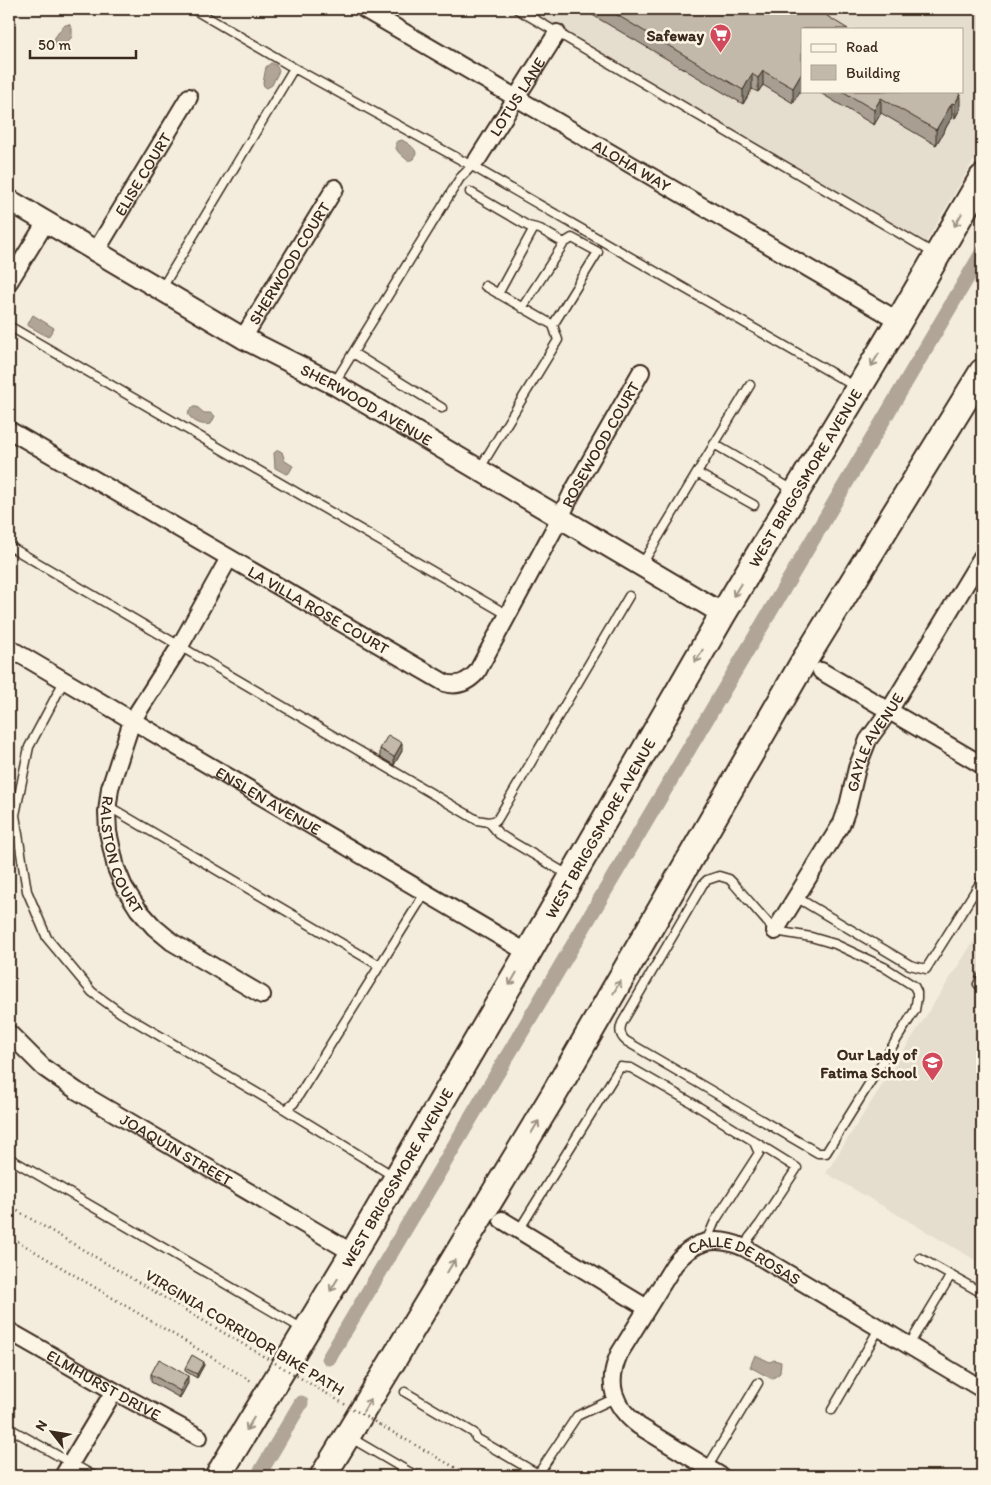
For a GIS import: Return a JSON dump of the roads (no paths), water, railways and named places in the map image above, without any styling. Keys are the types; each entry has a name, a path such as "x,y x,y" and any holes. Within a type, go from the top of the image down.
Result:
{"main road":[{"name":"WEST BRIGGSMORE AVENUE","path":"218,1476 353,1253 723,614 899,321 982,178"},
{"path":"323,1476 553,1096 804,662 982,372"}],"street":[{"name":"ALOHA WAY","path":"364,9 899,321"},
{"name":"LOTUS LANE","path":"474,163 557,32"},
{"name":"ELISE COURT","path":"96,251 189,97"},
{"name":"SHERWOOD COURT","path":"243,338 335,188"},
{"name":"SHERWOOD AVENUE","path":"9,200 243,338 334,384 723,614"},
{"path":"9,282 46,222"},
{"name":"ROSEWOOD COURT","path":"560,518 572,493 641,372"},
{"name":"LA VILLA ROSE COURT","path":"9,430 452,685 462,684 470,680 476,672 560,518"},
{"name":"GAYLE AVENUE","path":"775,931 846,815 857,768 868,740 889,711 982,557"},
{"name":"RALSTON COURT","path":"229,558 180,646 132,721 110,788 108,832 116,868 124,888 138,909 154,927 172,942 262,995"},
{"name":"ENSLEN AVENUE","path":"9,648 528,953"},
{"path":"821,671 982,765"},
{"name":"JOAQUIN STREET","path":"9,1033 44,1068 77,1091 353,1253"},
{"path":"502,1220 647,1308"},
{"name":"CALLE DE ROSAS","path":"615,1398 613,1387 614,1366 647,1308 680,1257 694,1246 718,1240 734,1242 745,1248 982,1389"},
{"name":"ELMHURST DRIVE","path":"9,1331 199,1437"},
{"path":"67,1470 114,1391"},
{"path":"615,1398 621,1410 633,1422 714,1472"}],"lane":[{"path":"193,9 294,68 474,163 858,388"},
{"path":"517,9 937,255"},
{"path":"161,290 294,68"},
{"path":"334,384 460,178 474,163"},
{"path":"470,192 528,226 540,229 564,243"},
{"path":"498,294 534,228"},
{"path":"522,308 564,243 572,238 598,252 553,325"},
{"path":"479,470 558,340 553,325 485,286"},
{"path":"9,326 508,615"},
{"path":"352,353 442,408"},
{"path":"641,566 750,385"},
{"path":"714,444 796,491"},
{"path":"697,473 754,505"},
{"path":"9,546 477,820 489,822 497,820 629,596"},
{"path":"64,681 29,747 15,815 27,890 47,938 92,992 121,1013 397,1178"},
{"path":"108,806 380,966"},
{"path":"489,822 499,834 572,877"},
{"path":"719,876 729,879 775,931 811,937 848,949 884,967 914,986 917,992 915,1010 826,1153 818,1153 626,1041 620,1032 622,1023 707,880 719,876"},
{"path":"796,897 910,965 926,970 982,880"},
{"path":"286,1110 294,1103 425,893"},
{"path":"980,986 982,977"},
{"path":"519,1230 620,1067 632,1068 797,1168 749,1238 745,1248"},
{"path":"706,1242 715,1221 759,1153 753,1140"},
{"path":"9,1158 306,1331"},
{"path":"920,1258 982,1293"},
{"path":"909,1345 951,1275"},
{"path":"832,1410 880,1327"},
{"path":"714,1472 758,1384"},
{"path":"404,1392 474,1433 476,1438 538,1475 577,1416 615,1398"},
{"path":"9,1428 67,1470 94,1476"},
{"path":"347,1436 416,1476"}],"waterway":[{"path":"329,1358 982,253"},
{"path":"258,1476 301,1403"}],"place":[{"name":"Safeway","path":"720,54"},
{"name":"Our Lady of Fatima School","path":"933,1082"}]}
